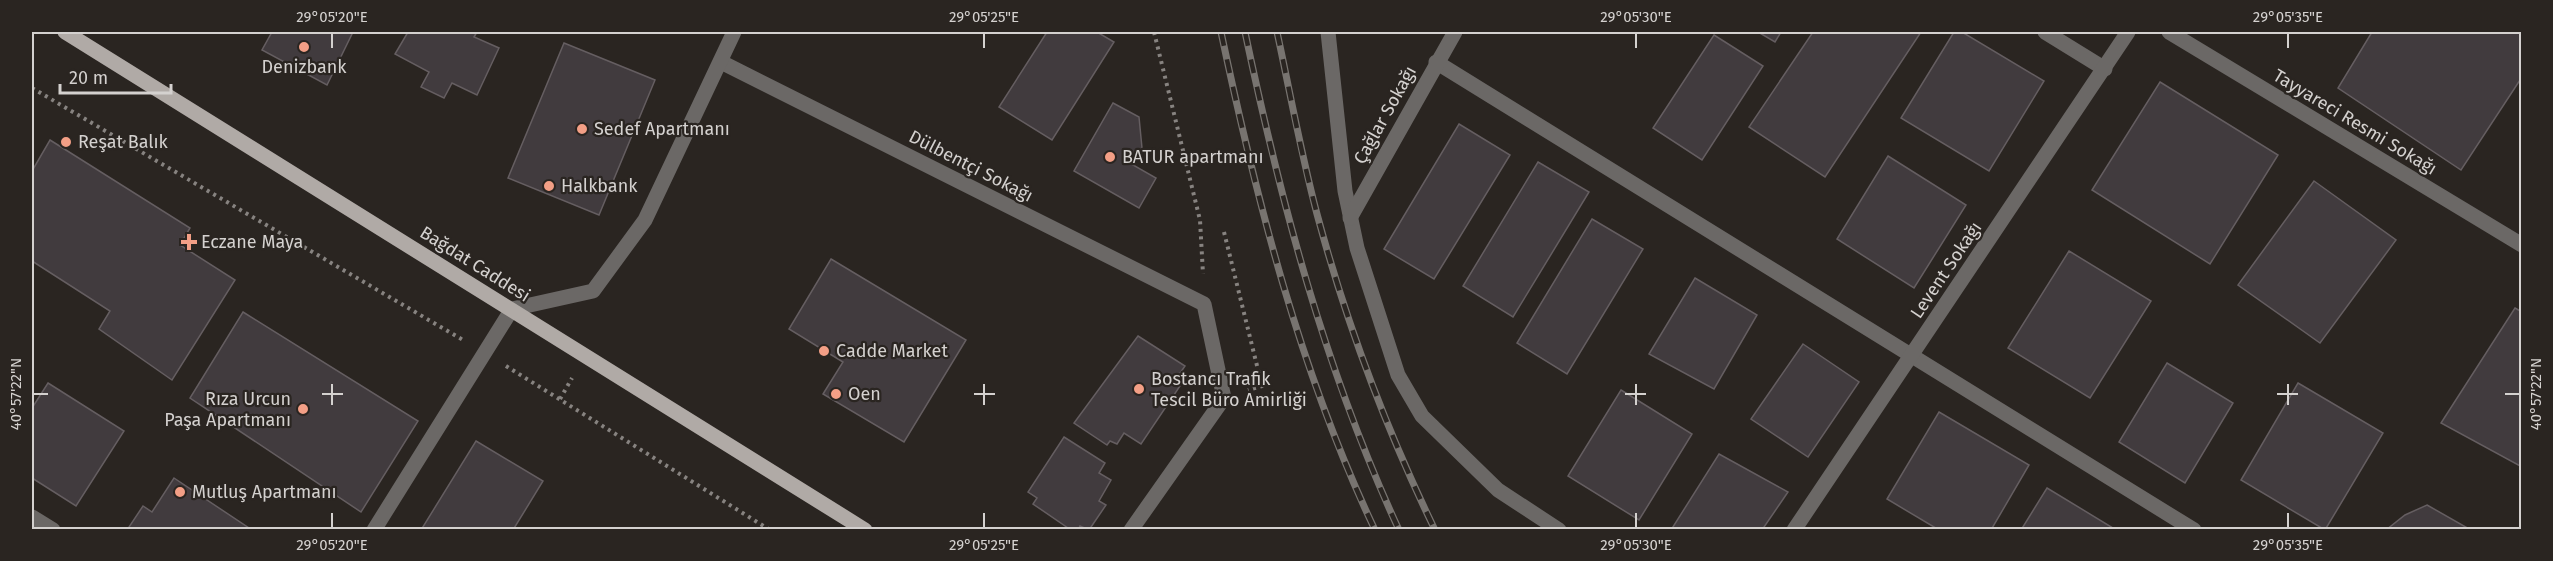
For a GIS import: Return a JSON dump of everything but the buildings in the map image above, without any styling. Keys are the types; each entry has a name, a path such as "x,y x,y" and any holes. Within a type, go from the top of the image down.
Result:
{"main road":[{"name":"Bağdat Caddesi","path":"66,32 865,530"}],"street":[{"path":"374,530 512,309 593,291 645,220 734,32"},
{"path":"1328,32 1350,218 1357,248 1398,375 1422,416 1498,490 1559,530"},
{"name":"Çağlar Sokağı","path":"1350,218 1455,32"},
{"path":"2044,32 2105,69"},
{"name":"Levent Sokağı","path":"1794,530 2128,32"},
{"name":"Tayyareci Resmi Sokağı","path":"2169,32 2522,245"},
{"name":"Dülbentçi Sokağı","path":"720,62 1204,304"},
{"path":"1436,62 2194,530"},
{"path":"1131,530 1224,398 1204,304"},
{"path":"32,517 53,530"}],"path":[{"path":"1154,32 1200,220 1204,304"},
{"path":"32,88 485,353 770,530"},
{"path":"1224,232 1262,386 1224,398"}],"railway":[{"path":"1221,32 1250,159 1283,286 1324,409 1375,530"},
{"path":"1245,32 1290,223 1327,347 1349,409 1399,530"},
{"path":"1277,32 1311,191 1341,295 1368,375 1435,530"}],"place":[{"name":"Denizbank","path":"304,47"},
{"name":"Sedef Apartmanı","path":"582,129"},
{"name":"Reşat Balık","path":"66,142"},
{"name":"BATUR apartmanı","path":"1110,157"},
{"name":"Halkbank","path":"549,186"},
{"name":"Eczane Maya","path":"189,242"},
{"name":"Cadde Market","path":"824,351"},
{"name":"Bostancı Trafik Tescil Büro Amirliği","path":"1139,389"},
{"name":"Oen","path":"836,394"},
{"name":"Rıza Urcun Paşa Apartmanı","path":"303,409"},
{"name":"Mutluş Apartmanı","path":"180,492"}]}
